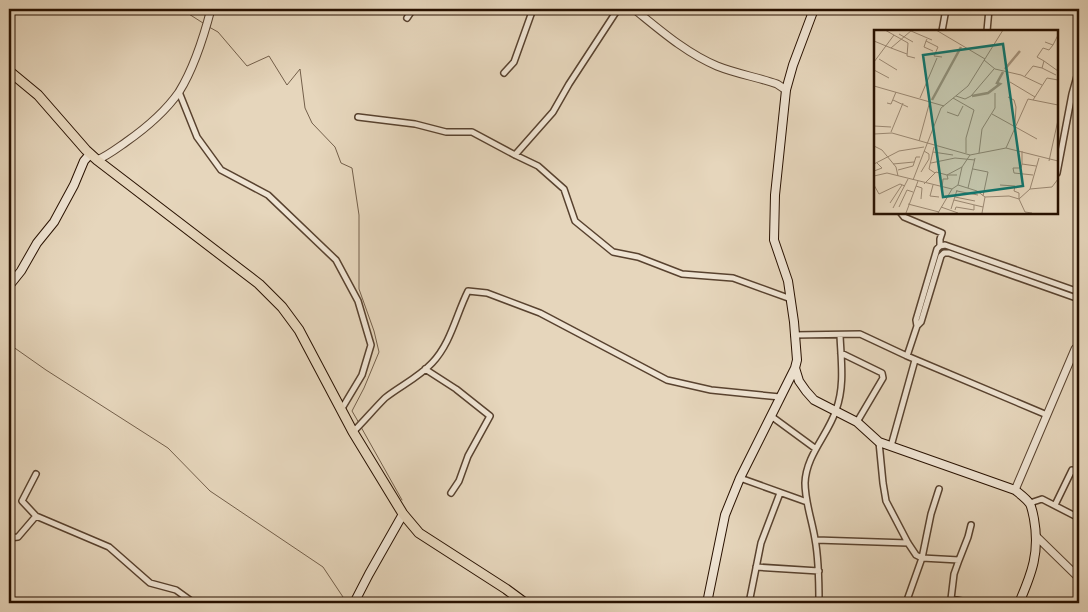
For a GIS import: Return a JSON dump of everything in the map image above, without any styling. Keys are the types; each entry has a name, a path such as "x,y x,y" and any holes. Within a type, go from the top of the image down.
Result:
{"main road":[{"path":"707,603 725,515 740,478 795,368 791,299 788,281 774,240 775,195 786,90 793,65 814,9"},
{"path":"9,71 38,95 93,157 259,284 282,308 299,330 352,432 403,514 419,533 525,603"},
{"path":"9,286 21,271 37,243 54,222 74,185 84,161 93,157"},
{"path":"795,368 799,381 814,400 857,422 879,442 1015,490 1030,503 1037,537 1035,559 1019,603"},
{"path":"354,603 403,514"}],"street":[{"path":"93,157 105,156 135,136 155,120 179,92 196,54 211,9"},
{"path":"407,18 413,9"},
{"path":"504,73 514,62 533,9"},
{"path":"515,155 553,112 618,9"},
{"path":"634,9 701,58 729,70 777,84 786,90"},
{"path":"942,30 946,9"},
{"path":"987,30 990,9"},
{"path":"1058,168 1072,94 1079,69"},
{"path":"179,92 197,137 221,170 268,195 336,260 358,301 371,345 362,376 341,410"},
{"path":"358,117 415,124 446,132 472,132 538,166 564,189 574,221 613,252 638,257 682,274 733,278 791,299"},
{"path":"902,214 904,217 942,233 940,246 916,320 917,326"},
{"path":"940,246 945,245 1079,292"},
{"path":"907,356 917,326 921,322 944,253 949,252 1079,299"},
{"path":"352,432 386,398 413,380 432,363 448,340 460,306 468,291 487,293 540,313 667,380 711,390 780,397"},
{"path":"794,335 860,334 915,360 1047,414"},
{"path":"819,603 819,571 816,540 807,502 805,483 807,470 836,410 842,385 840,335"},
{"path":"1015,490 1075,349 1079,344"},
{"path":"841,353 882,373 883,378 857,422"},
{"path":"891,446 915,360"},
{"path":"425,369 456,389 490,416 468,456 459,481 451,493"},
{"path":"771,416 816,449"},
{"path":"879,442 886,501 916,555 922,558 959,560"},
{"path":"1055,505 1072,470 1079,472"},
{"path":"36,474 22,501 36,516 109,547 150,583 176,590 194,603"},
{"path":"740,478 807,502"},
{"path":"906,603 922,558 931,514 939,489"},
{"path":"749,603 761,543 780,493"},
{"path":"1030,503 1042,499 1079,518"},
{"path":"9,538 18,537 36,516"},
{"path":"971,525 954,574 951,599 973,603"},
{"path":"1037,537 1079,578"},
{"path":"816,540 908,543"},
{"path":"756,567 819,571"}],"waterway":[{"path":"181,9 203,23"},
{"path":"209,27 218,32 247,66 269,56 287,85 300,69 305,108 312,123 335,147 341,163 352,168 359,215 359,289 374,331 379,352 352,411 359,423"},
{"path":"9,344 46,370 168,448 210,491 323,567 347,603"},
{"path":"361,427 402,500"}]}
